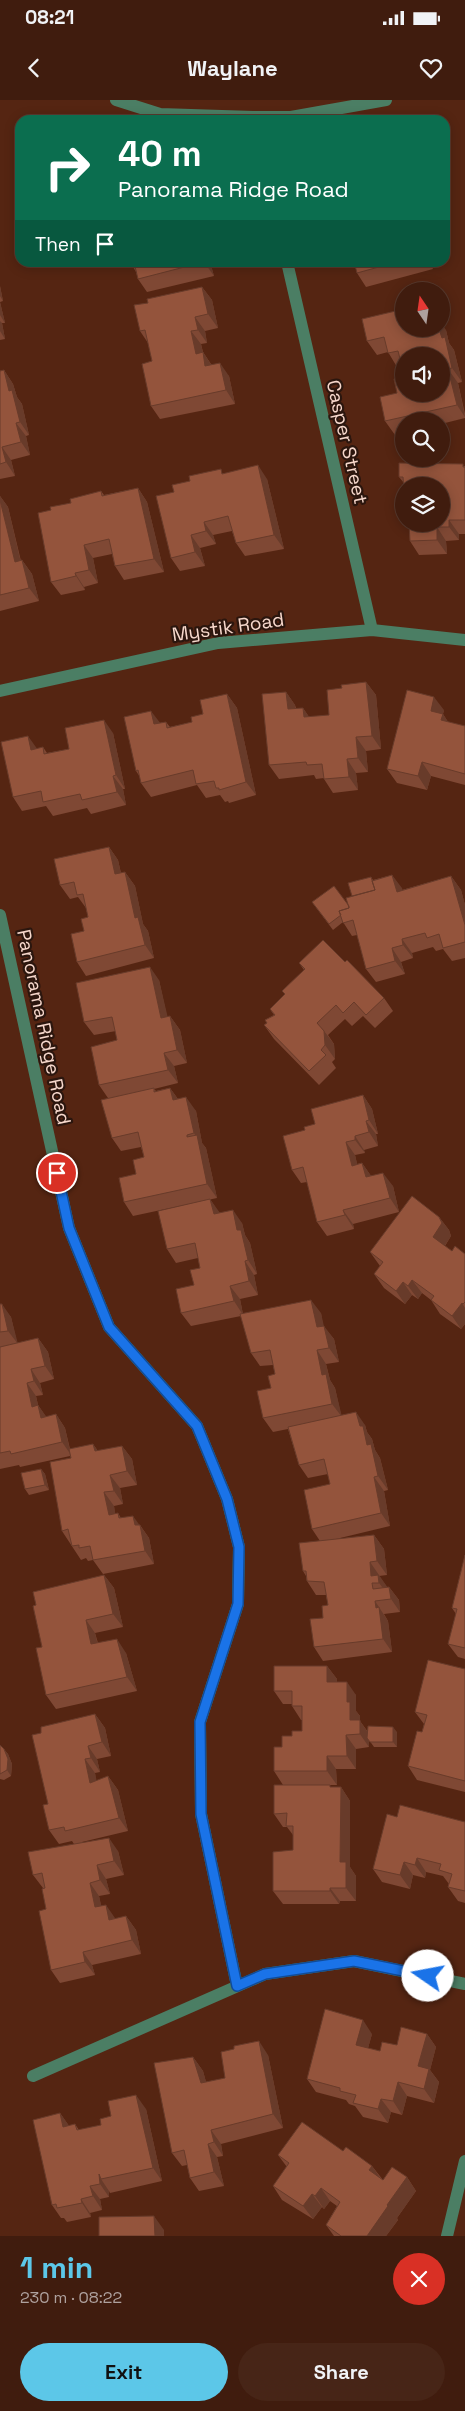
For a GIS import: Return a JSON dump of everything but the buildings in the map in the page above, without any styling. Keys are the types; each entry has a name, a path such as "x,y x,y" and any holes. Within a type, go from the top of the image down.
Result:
{"street":[{"path":"116,100 160,114 179,115"},
{"path":"297,115 386,100"},
{"name":"Casper Street","path":"288,267 372,630"},
{"name":"Mystik Road","path":"0,691 218,643 372,630 465,640"},
{"name":"Panorama Ridge Road","path":"0,915 69,1228 109,1327 197,1426 227,1499 239,1547 238,1604 200,1722 201,1814 237,1986"},
{"path":"33,2076 265,1974 354,1961 465,1984"},
{"path":"447,2236 465,2161"}],"route":[{"path":"57,1173 69,1228 109,1327 197,1426 227,1499 239,1547 238,1604 200,1722 201,1814 237,1986 265,1974 354,1961 428,1976"}]}
